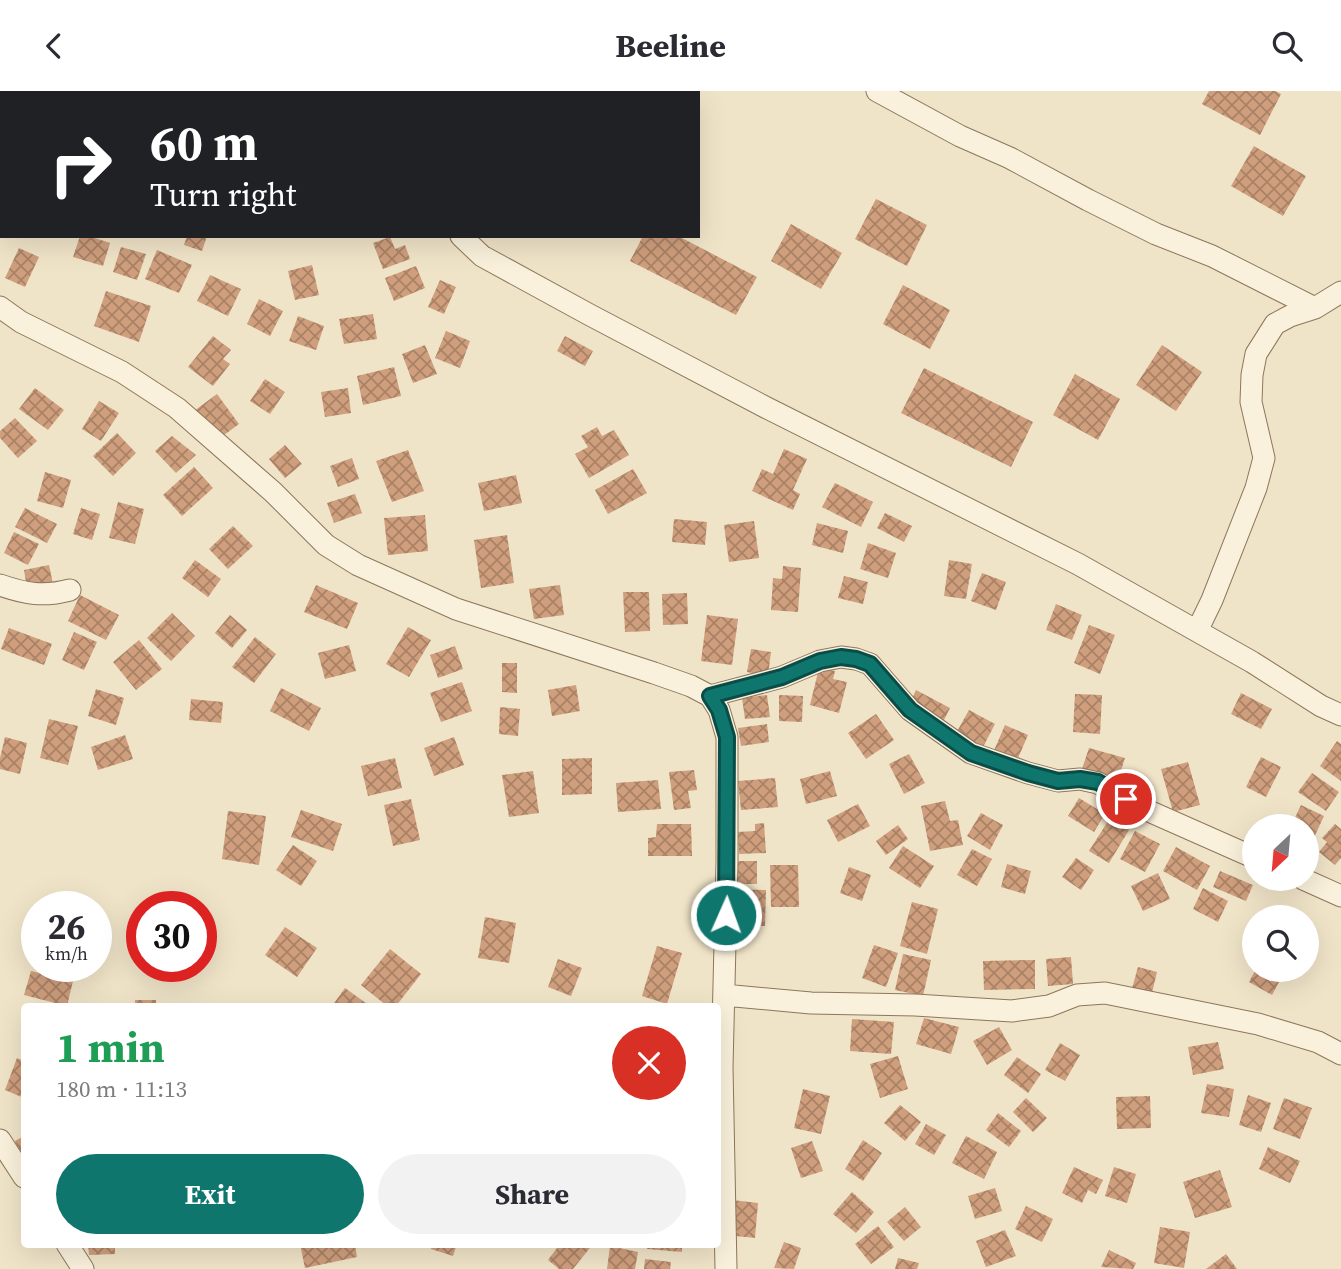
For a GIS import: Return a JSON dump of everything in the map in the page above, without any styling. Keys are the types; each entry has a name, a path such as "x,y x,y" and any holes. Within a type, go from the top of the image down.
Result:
{"street":[{"path":"877,91 960,136 1010,158 1156,234 1212,256 1315,308"},
{"path":"463,238 482,257 767,408 1078,564 1252,662 1321,706 1341,715"},
{"path":"1197,631 1256,488 1264,458 1251,403 1256,355 1275,324 1315,308 1341,292"},
{"path":"0,307 21,322 122,372 177,408 273,492 326,545 358,565 456,609 654,673 710,696 719,710 727,737 722,1067 726,1269"},
{"path":"0,585 20,592 48,595 70,590"},
{"path":"710,696 782,677 820,661 841,657 856,659 870,664 910,710 971,753 1058,781 1080,779 1098,782 1142,808 1242,852"},
{"path":"1320,887 1341,896"},
{"path":"724,995 811,1003 915,1005 1012,1011 1049,1006 1077,995 1105,993 1258,1024 1318,1042 1341,1054"},
{"path":"0,1140 21,1172"},
{"path":"70,1248 83,1269"}],"building":[{"path":"1209,91 1275,91 1281,94 1260,135 1202,104"},
{"path":"1254,146 1306,176 1283,216 1231,186"},
{"path":"876,199 927,225 907,266 855,239"},
{"path":"791,224 842,253 821,289 771,261"},
{"path":"79,238 95,238 110,243 103,266 73,257"},
{"path":"186,238 206,238 202,251 184,245"},
{"path":"390,238 395,249 405,245 410,259 383,269 373,243"},
{"path":"642,238 682,238 757,277 736,315 630,261"},
{"path":"121,247 146,254 137,280 113,272"},
{"path":"19,248 39,257 25,287 5,278"},
{"path":"157,250 192,265 179,293 145,279"},
{"path":"312,265 319,295 295,300 288,271"},
{"path":"416,266 425,288 394,301 385,278"},
{"path":"210,275 241,289 228,316 197,301"},
{"path":"440,280 456,287 444,314 428,307"},
{"path":"903,285 950,310 930,349 883,324"},
{"path":"106,291 151,306 139,342 94,326"},
{"path":"259,299 283,311 270,336 247,324"},
{"path":"373,314 377,339 344,344 339,319"},
{"path":"298,316 324,326 316,350 289,341"},
{"path":"446,331 470,341 460,368 435,358"},
{"path":"213,336 231,350 223,359 230,364 213,386 188,367"},
{"path":"565,336 593,351 585,366 557,351"},
{"path":"425,345 437,374 413,383 402,354"},
{"path":"1162,345 1202,372 1176,411 1136,385"},
{"path":"394,367 401,396 363,405 357,376"},
{"path":"924,368 1033,422 1011,467 901,413"},
{"path":"1075,374 1120,399 1098,440 1053,415"},
{"path":"265,379 285,392 270,414 250,401"},
{"path":"35,388 64,410 48,430 19,409"},
{"path":"348,388 351,413 325,417 321,392"},
{"path":"217,394 239,424 216,441 194,411"},
{"path":"99,401 119,413 101,441 82,429"},
{"path":"15,418 37,441 18,458 0,438 0,431"},
{"path":"597,427 602,436 614,430 629,455 589,478 575,454 588,447 581,436"},
{"path":"117,433 136,453 113,476 93,456"},
{"path":"172,436 196,455 176,473 155,451"},
{"path":"285,445 302,464 285,478 269,459"},
{"path":"784,449 807,459 793,490 800,494 793,510 752,491 762,469 773,474"},
{"path":"408,450 424,491 392,502 376,461"},
{"path":"352,458 359,479 338,487 330,466"},
{"path":"194,467 213,488 182,516 163,495"},
{"path":"633,469 647,493 608,514 595,490"},
{"path":"45,472 71,480 63,508 37,501"},
{"path":"516,475 522,503 484,511 478,483"},
{"path":"835,483 873,502 861,527 822,507"},
{"path":"355,494 362,513 334,523 327,503"},
{"path":"118,502 144,509 135,544 109,538"},
{"path":"25,508 57,524 47,543 15,527"},
{"path":"81,508 100,514 92,540 73,534"},
{"path":"885,513 912,526 904,542 877,528"},
{"path":"425,515 428,551 388,555 384,518"},
{"path":"674,519 707,522 705,545 672,542"},
{"path":"754,521 759,558 729,562 724,525"},
{"path":"817,523 848,531 843,553 812,545"},
{"path":"233,526 253,546 228,569 209,549"},
{"path":"14,532 39,544 28,565 4,553"},
{"path":"507,535 514,583 481,588 474,540"},
{"path":"868,543 896,553 888,578 860,569"},
{"path":"195,560 221,579 208,597 182,578"},
{"path":"949,560 972,564 966,599 944,596"},
{"path":"49,565 53,584 27,588 24,570"},
{"path":"783,566 801,568 798,612 771,610 773,578 782,579"},
{"path":"982,573 1006,582 996,610 971,601"},
{"path":"844,576 868,582 863,604 838,598"},
{"path":"316,585 358,603 347,629 304,612"},
{"path":"560,585 564,615 534,619 529,589"},
{"path":"623,592 649,592 650,631 625,632"},
{"path":"687,593 688,624 663,625 662,594"},
{"path":"80,595 119,615 106,640 68,621"},
{"path":"1056,604 1082,615 1072,640 1046,630"},
{"path":"172,613 195,636 171,661 147,638"},
{"path":"230,615 247,630 232,648 215,633"},
{"path":"707,615 738,619 732,665 701,661"},
{"path":"1089,625 1115,635 1100,674 1074,663"},
{"path":"408,627 431,640 409,677 386,664"},
{"path":"9,628 52,644 44,665 1,649"},
{"path":"74,632 97,642 84,670 62,660"},
{"path":"255,637 276,654 254,683 232,667"},
{"path":"139,640 162,669 136,690 113,662"},
{"path":"349,645 356,671 325,679 318,653"},
{"path":"455,646 463,669 438,678 430,655"},
{"path":"751,649 771,652 768,676 747,672"},
{"path":"502,663 517,663 517,693 502,692"},
{"path":"819,668 835,671 833,679 847,682 839,713 810,705"},
{"path":"462,682 472,711 441,722 430,693"},
{"path":"576,685 580,711 552,716 548,690"},
{"path":"281,688 321,708 309,731 270,711"},
{"path":"96,689 124,698 116,725 88,716"},
{"path":"916,690 950,708 943,722 909,705"},
{"path":"1241,693 1272,709 1261,729 1231,714"},
{"path":"1075,694 1102,695 1100,734 1073,732"},
{"path":"767,695 770,717 745,719 742,698"},
{"path":"779,695 803,696 802,722 779,721"},
{"path":"191,699 223,702 221,723 189,720"},
{"path":"500,707 520,709 518,736 499,734"},
{"path":"969,710 995,724 982,749 955,735"},
{"path":"876,714 894,740 866,759 848,733"},
{"path":"49,719 78,726 68,765 40,758"},
{"path":"767,724 769,742 741,746 738,728"},
{"path":"1005,725 1028,735 1015,765 992,755"},
{"path":"125,735 133,759 98,770 91,747"},
{"path":"5,737 27,743 20,774 0,769"},
{"path":"454,737 464,765 434,776 424,748"},
{"path":"1337,741 1341,744 1341,781 1320,766"},
{"path":"1089,748 1125,758 1116,786 1080,775"},
{"path":"909,754 925,783 904,794 889,764"},
{"path":"1261,757 1281,767 1266,797 1246,787"},
{"path":"395,758 402,788 368,796 361,766"},
{"path":"592,758 592,794 562,795 562,759"},
{"path":"1188,762 1200,805 1173,812 1161,769"},
{"path":"694,770 697,790 688,791 691,808 674,810 669,772"},
{"path":"533,771 539,813 509,817 502,775"},
{"path":"830,771 837,796 806,804 800,779"},
{"path":"1312,773 1339,792 1326,811 1298,792"},
{"path":"775,778 778,807 741,810 738,781"},
{"path":"658,780 661,809 618,812 616,783"},
{"path":"1079,798 1105,814 1094,832 1068,816"},
{"path":"411,799 420,840 393,846 384,805"},
{"path":"945,801 950,821 958,820 963,845 930,851 921,806"},
{"path":"858,804 870,826 838,842 827,820"},
{"path":"1301,805 1320,814 1319,814 1297,814"},
{"path":"301,810 342,824 333,851 291,837"},
{"path":"228,811 266,816 259,865 222,859"},
{"path":"981,813 1003,825 990,850 967,836"},
{"path":"1110,818 1129,830 1109,863 1089,851"},
{"path":"764,823 766,853 739,854 738,832 755,831 755,824"},
{"path":"657,824 691,824 692,856 648,856 648,838 656,837"},
{"path":"1335,824 1341,829 1341,858 1335,865 1320,853 1327,842 1322,838"},
{"path":"898,825 908,839 886,855 876,841"},
{"path":"1135,831 1160,844 1145,872 1120,859"},
{"path":"293,845 317,861 301,886 276,870"},
{"path":"903,846 934,866 920,888 889,868"},
{"path":"1176,847 1210,866 1197,890 1163,871"},
{"path":"972,849 992,859 977,886 957,875"},
{"path":"1076,858 1094,870 1081,890 1062,877"},
{"path":"732,861 757,861 757,884 732,884"},
{"path":"1007,864 1031,871 1025,894 1001,887"},
{"path":"770,865 798,865 799,907 771,907"},
{"path":"849,867 871,875 862,901 840,893"},
{"path":"1220,871 1242,880 1242,891 1250,891 1246,901 1213,887"},
{"path":"1158,873 1170,899 1143,911 1131,886"},
{"path":"1203,888 1228,901 1218,922 1193,909"},
{"path":"732,889 766,890 765,926 732,925"},
{"path":"912,902 938,909 927,954 900,946"},
{"path":"485,917 516,923 509,963 478,958"},
{"path":"285,927 317,948 297,977 265,955"},
{"path":"874,945 898,953 886,987 862,978"},
{"path":"657,946 682,953 667,1003 642,996"},
{"path":"390,949 421,974 398,1003 383,1003 361,985"},
{"path":"903,954 931,960 923,996 895,990"},
{"path":"1071,957 1073,984 1048,986 1046,959"},
{"path":"558,959 582,968 571,996 548,987"},
{"path":"1035,960 1035,989 984,990 983,961"},
{"path":"1138,967 1157,972 1151,997 1131,992"},
{"path":"28,982 73,982 68,1003 55,1003 24,995"},
{"path":"1249,982 1279,982 1272,995"},
{"path":"345,988 366,1003 334,1003"},
{"path":"135,1000 156,1000 156,1003 135,1003"},
{"path":"924,1018 959,1027 951,1054 916,1044"},
{"path":"852,1019 894,1022 891,1054 850,1051"},
{"path":"999,1027 1012,1050 987,1065 973,1041"},
{"path":"1218,1042 1224,1069 1193,1075 1188,1047"},
{"path":"1060,1043 1080,1055 1065,1081 1045,1070"},
{"path":"898,1056 908,1089 880,1098 870,1064"},
{"path":"1017,1057 1041,1074 1028,1093 1004,1075"},
{"path":"17,1058 21,1060 21,1097 5,1090"},
{"path":"1207,1084 1234,1089 1229,1117 1201,1113"},
{"path":"803,1089 830,1096 821,1134 794,1128"},
{"path":"1248,1095 1271,1103 1261,1132 1239,1125"},
{"path":"1150,1096 1151,1128 1117,1129 1116,1097"},
{"path":"1026,1098 1047,1118 1033,1132 1013,1112"},
{"path":"1284,1098 1312,1108 1300,1139 1273,1129"},
{"path":"900,1105 921,1122 905,1141 884,1123"},
{"path":"998,1113 1021,1131 1009,1147 986,1130"},
{"path":"926,1124 946,1135 934,1155 915,1144"},
{"path":"966,1136 997,1152 984,1179 952,1163"},
{"path":"21,1138 21,1154 15,1141"},
{"path":"863,1140 882,1153 863,1181 845,1169"},
{"path":"812,1141 823,1171 801,1178 791,1148"},
{"path":"1268,1147 1300,1161 1290,1183 1259,1169"},
{"path":"1074,1167 1103,1180 1096,1194 1088,1190 1082,1203 1062,1193"},
{"path":"1114,1167 1136,1174 1127,1203 1105,1196"},
{"path":"1220,1170 1232,1207 1195,1218 1183,1182"},
{"path":"995,1188 1002,1211 975,1219 968,1196"},
{"path":"852,1192 874,1212 856,1233 833,1214"},
{"path":"732,1200 758,1203 755,1238 736,1236 737,1230 729,1229"},
{"path":"1026,1206 1053,1219 1042,1242 1015,1229"},
{"path":"905,1207 921,1227 904,1241 887,1222"},
{"path":"878,1226 894,1247 871,1264 855,1244"},
{"path":"1160,1227 1190,1232 1184,1268 1154,1263"},
{"path":"1005,1230 1016,1256 986,1267 976,1241"},
{"path":"784,1242 801,1248 794,1269 774,1268"},
{"path":"88,1248 115,1248 115,1254 89,1255"},
{"path":"301,1248 356,1248 357,1257 305,1268"},
{"path":"431,1248 456,1248 453,1256"},
{"path":"557,1248 590,1248 573,1269 559,1269 548,1260"},
{"path":"610,1248 638,1252 635,1269 607,1269"},
{"path":"682,1248 682,1252 647,1249"},
{"path":"1109,1250 1136,1263 1133,1269 1101,1267"},
{"path":"1226,1254 1237,1269 1206,1269"},
{"path":"898,1258 919,1263 917,1269 895,1269"},
{"path":"645,1259 671,1262 670,1269 644,1269"}],"route":[{"path":"726,915 727,737 719,710 710,696 782,677 820,661 841,657 870,664 910,710 971,753 1058,781 1080,779 1098,782 1126,799"}]}
